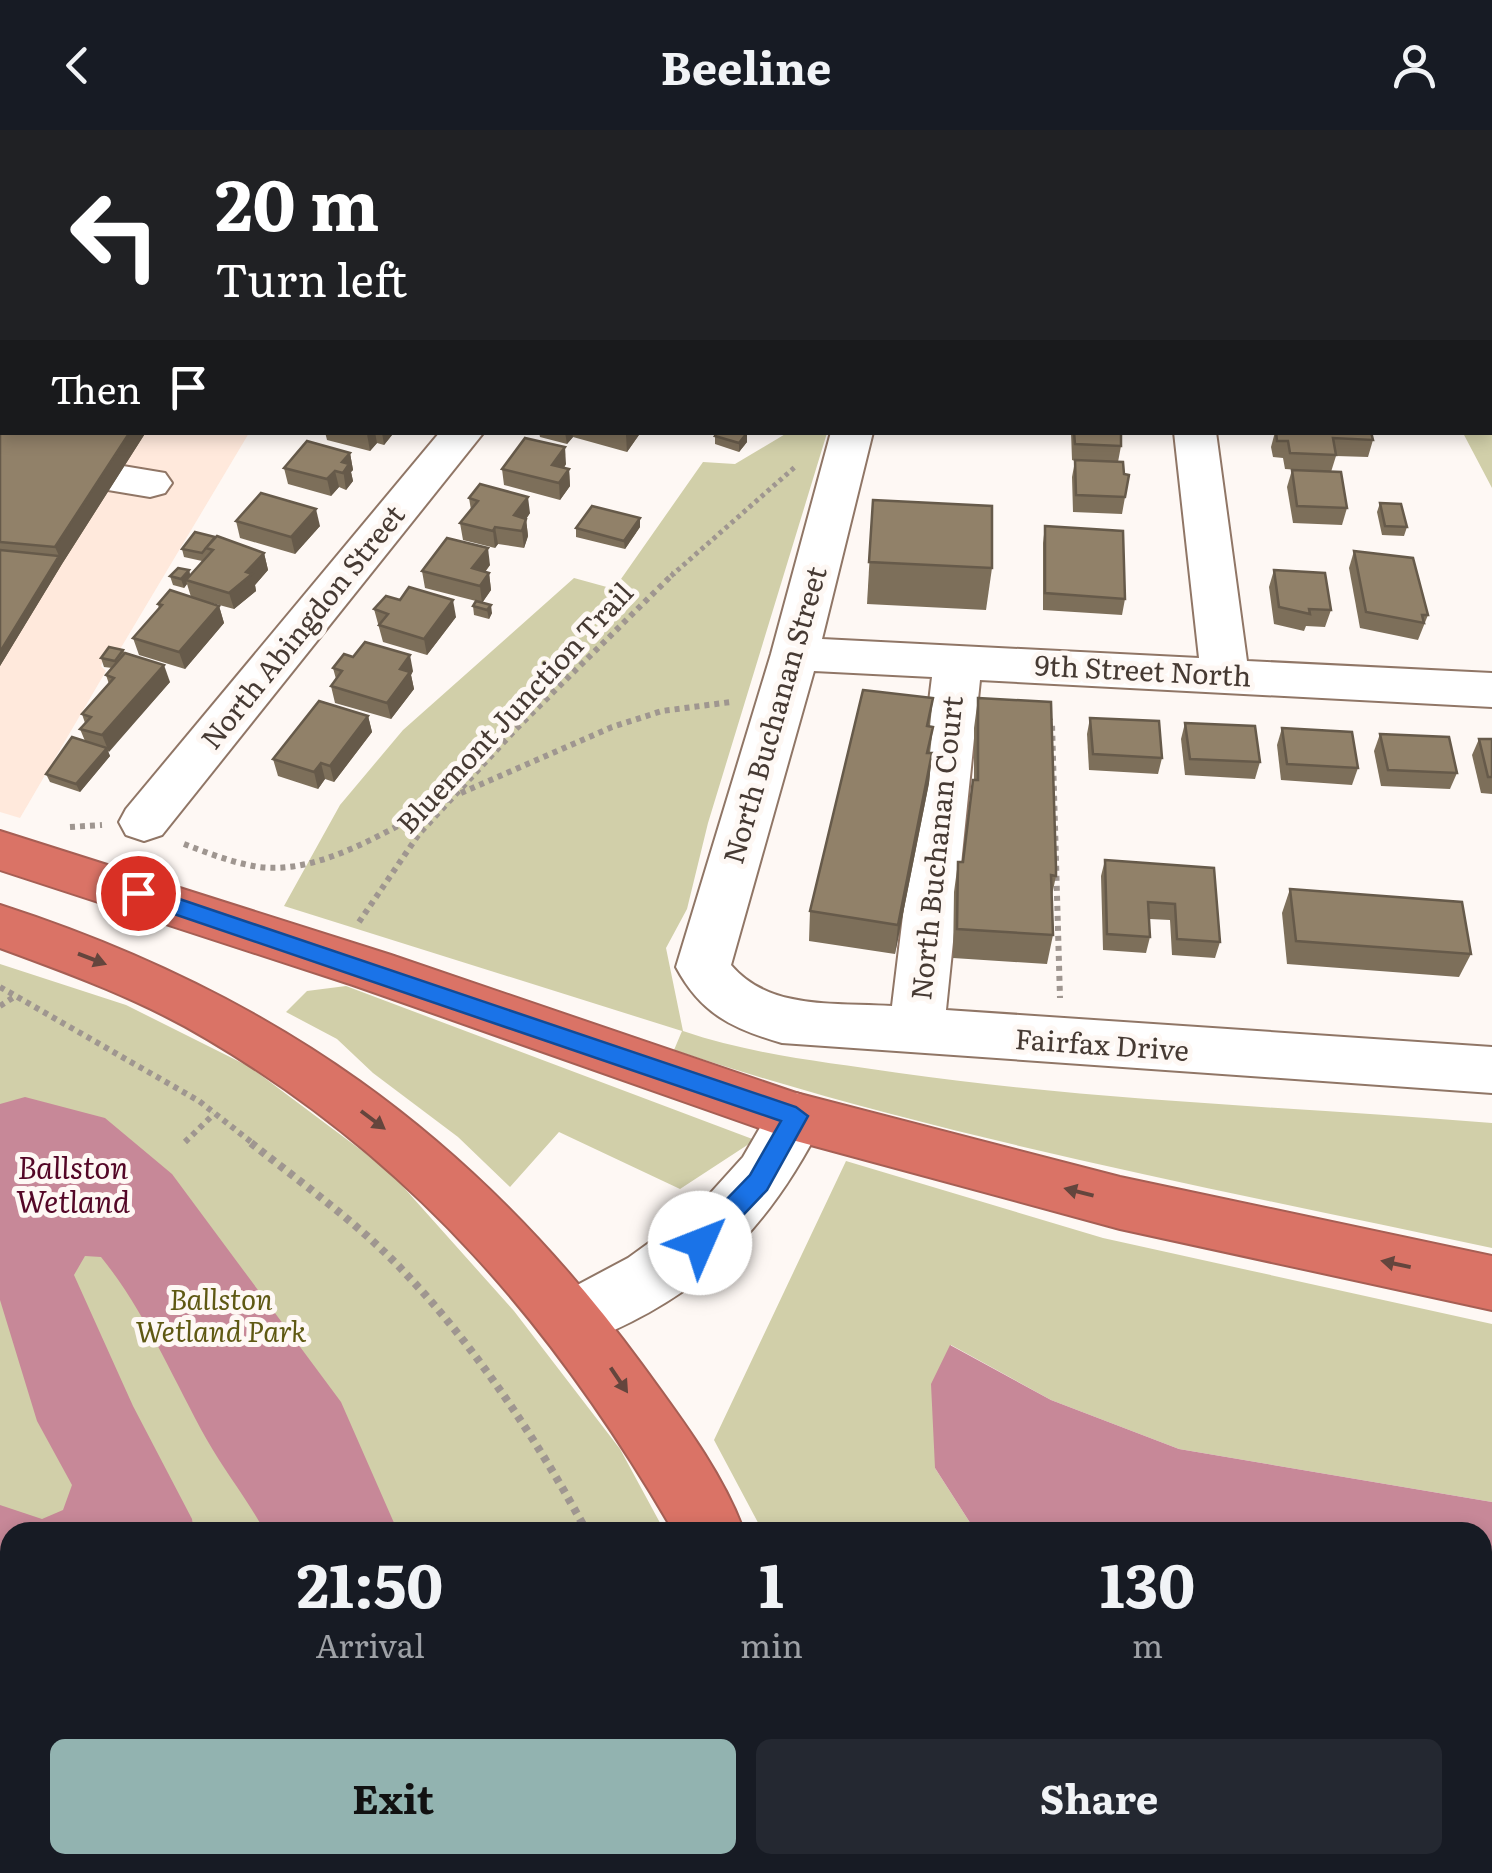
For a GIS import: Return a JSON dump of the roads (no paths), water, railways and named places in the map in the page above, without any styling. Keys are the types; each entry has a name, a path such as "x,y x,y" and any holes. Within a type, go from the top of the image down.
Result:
{"highway":[{"path":"0,850 372,970 796,1116 1120,1202 1492,1283"},
{"path":"0,926 131,974 285,1057 386,1130 436,1173 526,1263 573,1318 656,1436 704,1522"}],"street":[{"name":"North Abingdon Street","path":"144,822 460,435"},
{"name":"North Buchanan Street","path":"720,994 703,967 788,675 851,435"},
{"path":"1195,435 1225,674"},
{"name":"9th Street North","path":"788,675 958,663 1492,690"},
{"name":"North Buchanan Court","path":"916,1033 958,663"},
{"name":"Fairfax Drive","path":"720,994 744,1012 782,1021 1492,1070"},
{"path":"573,1318 668,1267 720,1228 759,1182 796,1116"}],"water":[{"name":"Ballston Wetland","path":"25,1097 105,1118 172,1174 341,1402 394,1522 259,1522 207,1440 117,1278 101,1257 85,1256 74,1275 133,1406 192,1522 0,1522 0,1505 42,1519 63,1510 72,1485 37,1421 0,1300 0,1104"},
{"path":"950,1345 1051,1400 1179,1449 1492,1502 1492,1522 970,1522 935,1468 931,1384"}],"park label":[{"name":"Ballston Wetland Park","path":"221,1316"}]}
